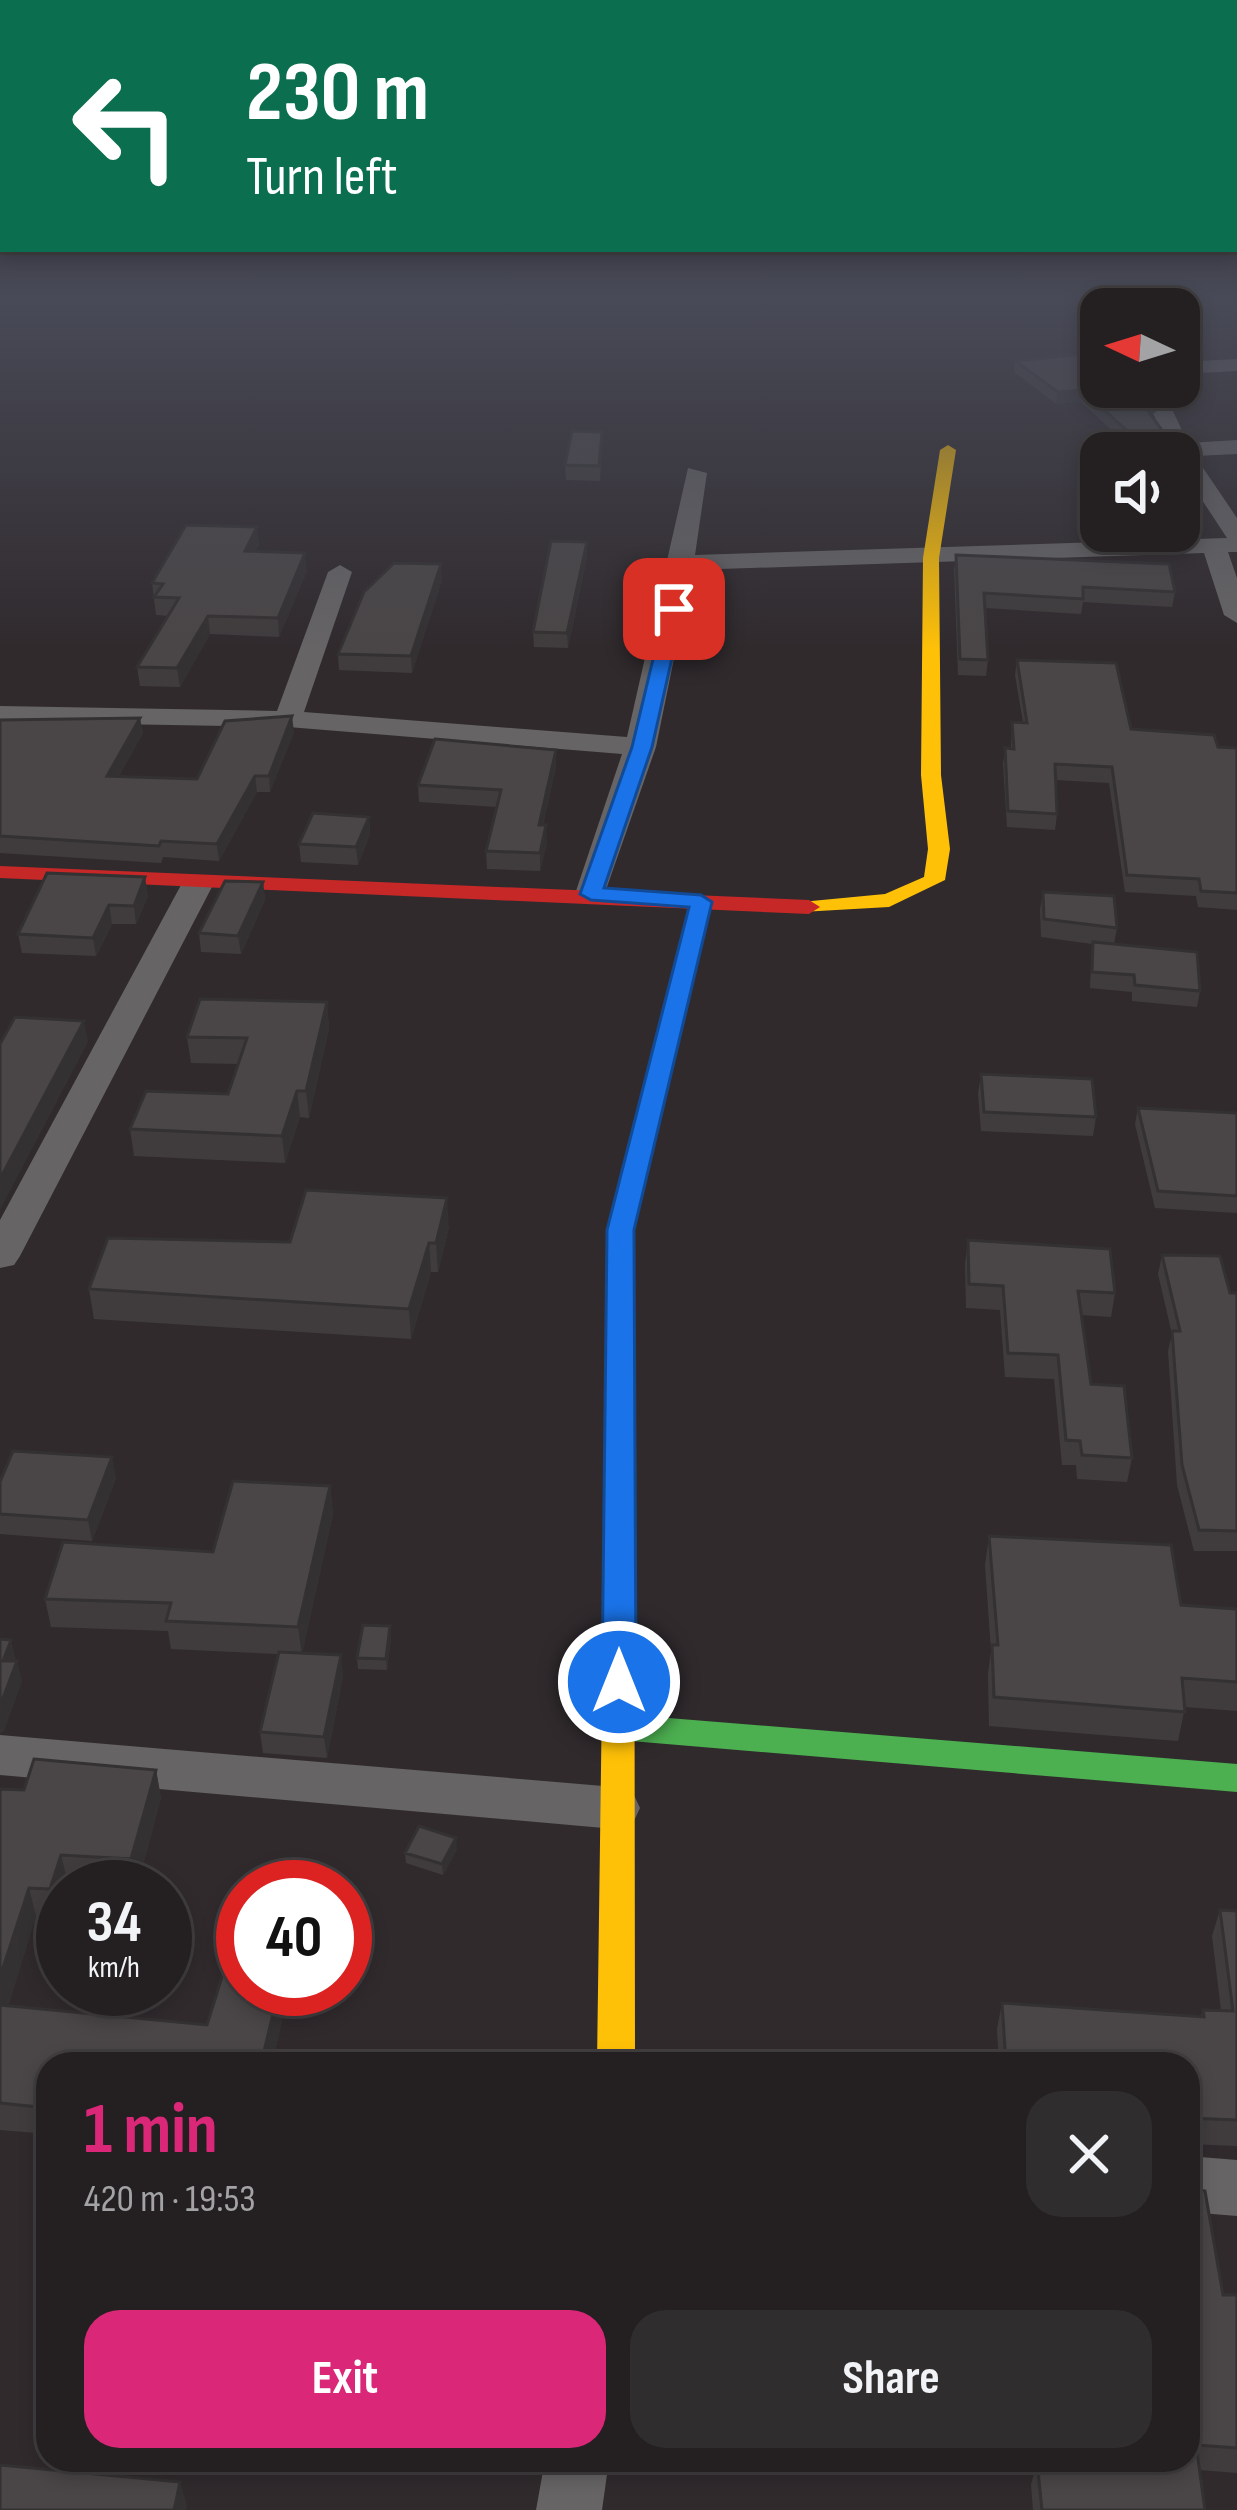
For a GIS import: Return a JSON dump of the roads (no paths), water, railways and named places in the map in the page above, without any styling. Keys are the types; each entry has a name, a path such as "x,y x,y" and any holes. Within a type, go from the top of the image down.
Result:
{"street":[{"path":"1200,448 1237,447"},
{"path":"0,872 197,885 591,894 835,907 898,900 934,880 939,849 931,775 931,558 948,450"},
{"path":"591,894 642,747 685,563 696,473"},
{"path":"1200,487 1229,542 1237,615"},
{"path":"685,563 931,558 1229,542"},
{"path":"288,719 340,572"},
{"path":"0,714 288,719 642,747"},
{"path":"0,1256 197,885"},
{"path":"616,2052 621,1230 701,902"},
{"path":"619,1727 1237,1778"},
{"path":"0,1756 615,1808"},
{"path":"1200,2185 1237,2188"},
{"path":"569,2510 575,2472"}]}
